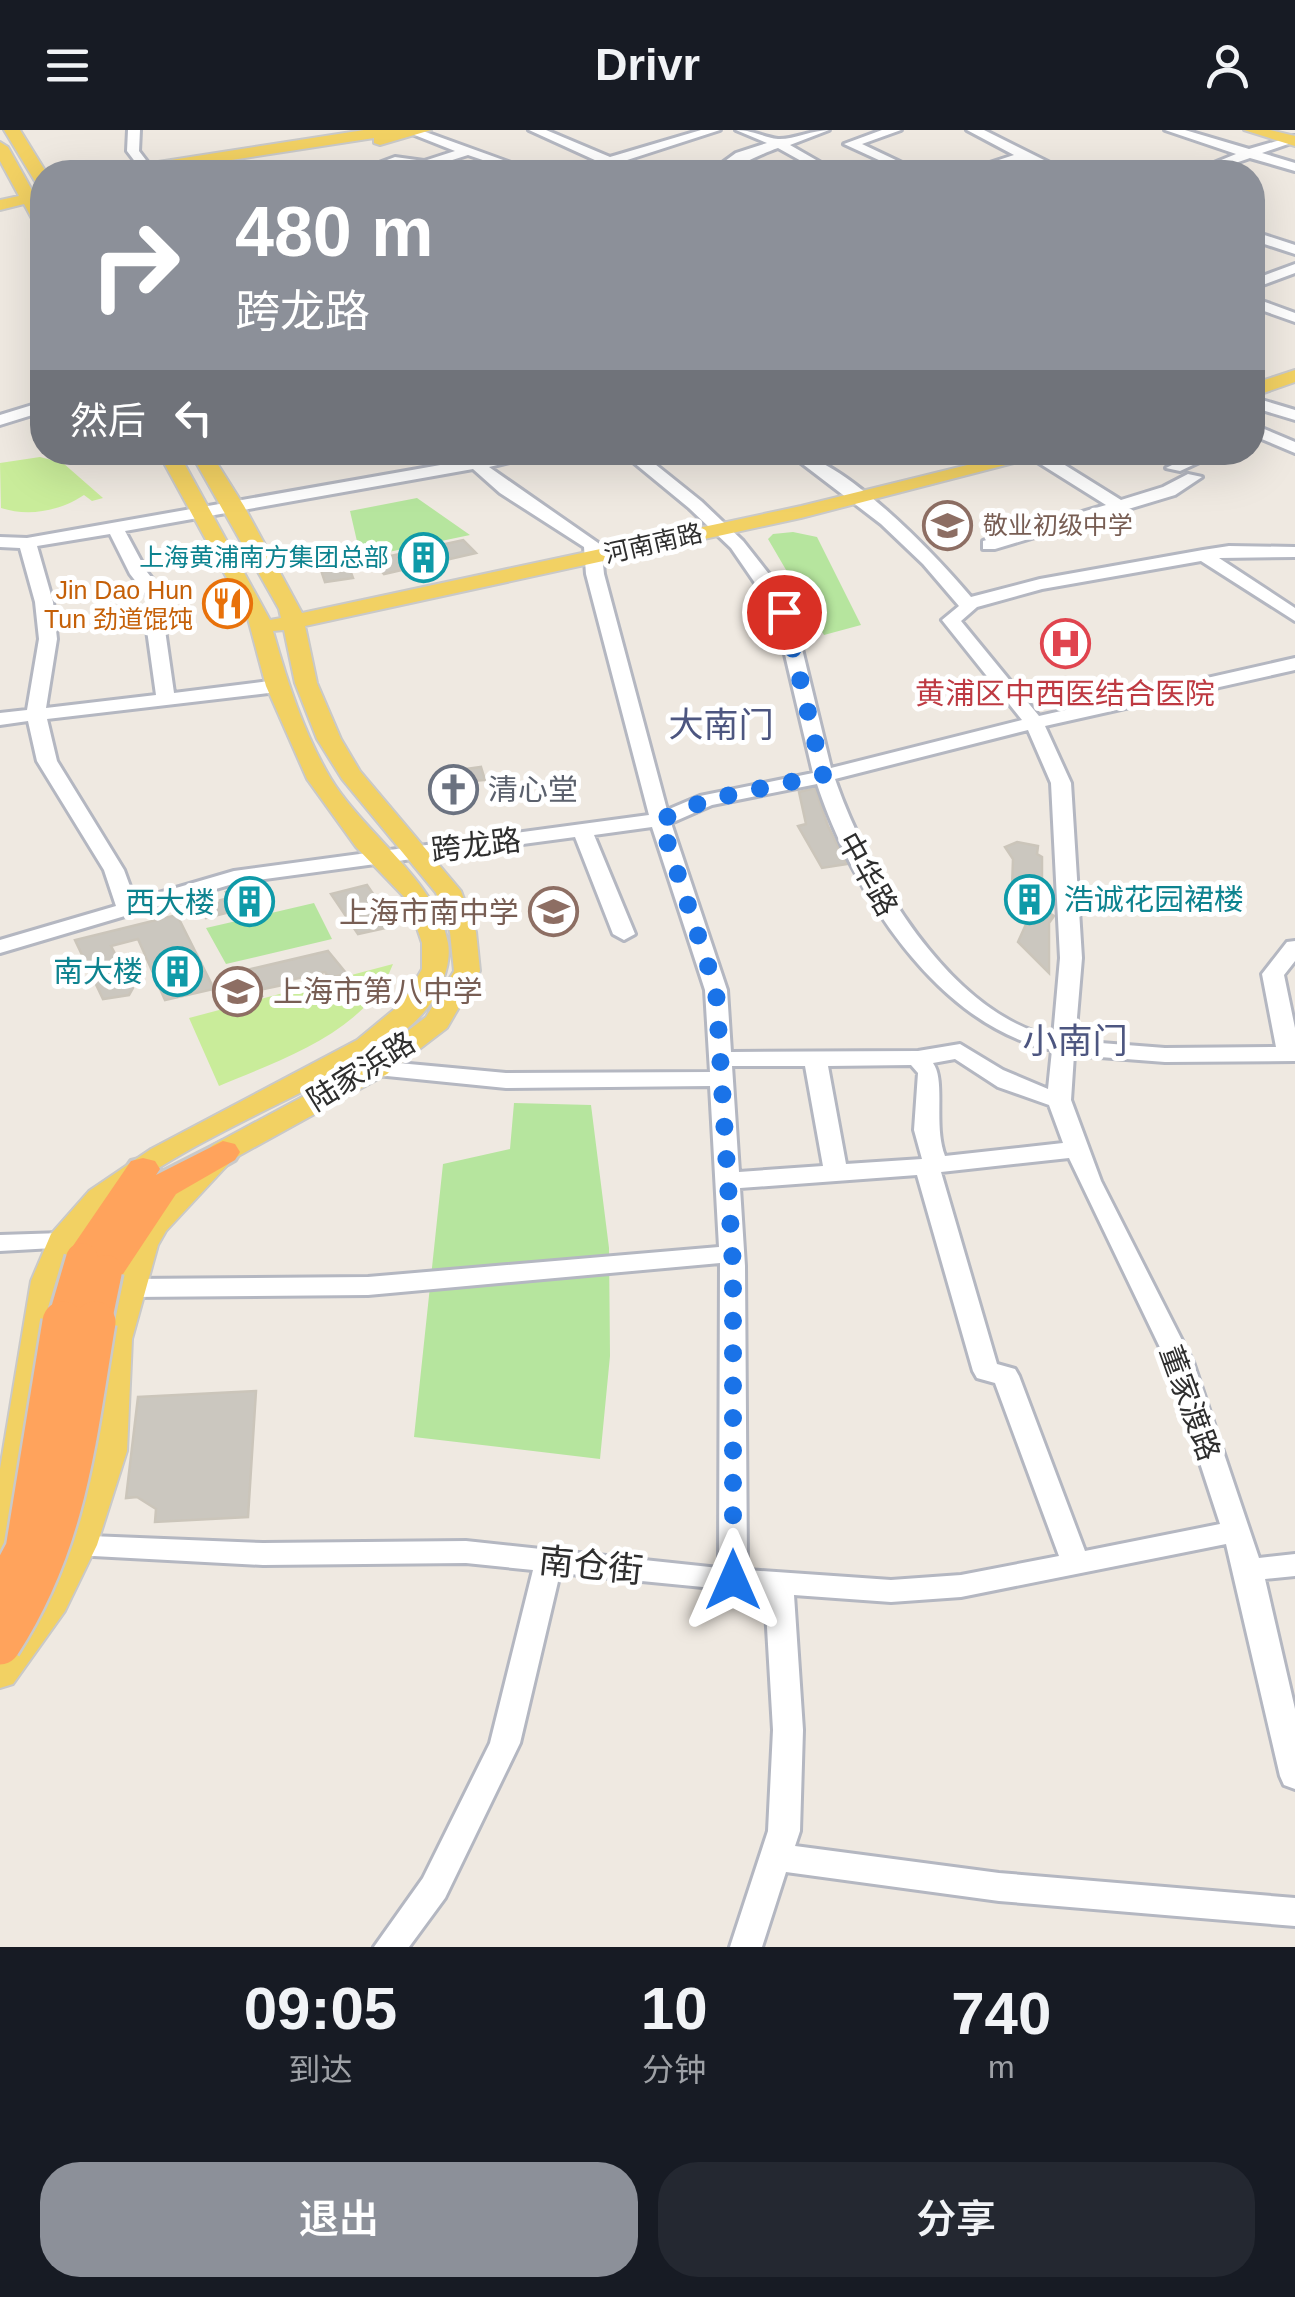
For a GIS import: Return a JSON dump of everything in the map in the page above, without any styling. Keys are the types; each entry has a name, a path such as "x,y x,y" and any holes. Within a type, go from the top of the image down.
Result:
{"highway":[{"path":"0,1644 26,1611 54,1539 71,1472 91,1329 95,1265 164,1186 223,1152"},
{"path":"0,1599 26,1550 64,1316 95,1265 142,1168"}],"main road":[{"path":"12,130 30,161"},
{"path":"214,160 394,130"},
{"path":"1252,130 1293,139"},
{"path":"1274,130 1293,139"},
{"path":"264,160 415,131"},
{"path":"0,148 30,190"},
{"path":"0,194 30,193"},
{"path":"0,204 30,194"},
{"path":"1265,386 1295,376"},
{"path":"1265,396 1295,386"},
{"name":"陆家浜路","path":"142,1168 367,1046 414,1007 435,969 434,942 420,899 377,855 319,780 276,686 258,621 175,465"},
{"name":"陆家浜路","path":"208,465 291,616 306,682 328,739 350,774 448,891 463,932 467,971 437,1022 377,1068 223,1152"},
{"name":"河南南路","path":"854,493 961,465"},
{"name":"河南南路","path":"258,621 988,465"},
{"path":"0,1674 53,1601 80,1545 111,1451 116,1339 95,1265 46,1281 25,1427 1,1549"}],"street":[{"path":"134,130 133,152 139,160"},
{"path":"535,130 603,160"},
{"path":"615,160 714,130"},
{"path":"742,130 808,160"},
{"path":"734,160 824,130"},
{"path":"887,160 850,144 895,130"},
{"path":"973,130 1030,160"},
{"path":"1170,130 1295,167"},
{"path":"415,131 496,160"},
{"path":"996,139 1016,132"},
{"path":"1229,160 1293,139"},
{"path":"441,160 469,150"},
{"path":"1007,160 1020,156"},
{"path":"1265,240 1295,250"},
{"path":"1265,279 1295,268"},
{"path":"1265,306 1295,318"},
{"path":"1265,405 1295,415"},
{"path":"0,420 30,411"},
{"path":"1265,436 1295,448"},
{"path":"0,542 27,543 483,465"},
{"name":"中华路","path":"644,465 756,565 784,612 836,816 873,890 905,938 997,1024 1036,1040 1117,1052 1292,1054"},
{"path":"814,465 902,531 966,604 1040,584 1202,555 1244,550 1295,552"},
{"path":"1058,465 1118,505"},
{"path":"1174,468 1182,465"},
{"path":"478,466 594,550 595,574 660,820 716,990 732,1254 733,1580"},
{"path":"989,545 1169,491 1194,478"},
{"path":"115,527 139,574 160,600 162,610 155,623 166,699"},
{"path":"27,543 44,602 48,639 36,714 47,761 114,870 126,908"},
{"path":"1202,555 1295,616"},
{"name":"董家渡路","path":"966,604 968,608 951,620 1034,723 1060,782 1071,958 1059,1100 1089,1181 1180,1362 1249,1570 1295,1776"},
{"name":"跨龙路","path":"0,947 234,877 660,820 707,800 1295,664"},
{"path":"0,718 276,686"},
{"path":"583,832 624,934"},
{"path":"1292,1054 1273,974 1295,947"},
{"path":"377,1068 421,1076 490,1080 721,1069 816,1058 918,1058 960,1051 982,1071 1008,1085 1059,1100"},
{"path":"816,1058 836,1173"},
{"path":"918,1058 929,1072 923,1137 986,1371 1006,1376 1076,1563"},
{"path":"728,1181 932,1166 1079,1149"},
{"path":"0,1243 95,1265 368,1286 732,1254"},
{"name":"南仓街","path":"1,1549 80,1545 264,1554 466,1552 733,1580 891,1591 961,1586 1234,1532"},
{"path":"390,1947 434,1888 505,1743 550,1561"},
{"path":"1249,1570 1295,1565"},
{"path":"746,1947 784,1831 788,1730 779,1583"},
{"path":"776,1856 999,1886 1295,1912"}],"green space":[{"path":"30,458 30,465 65,465 103,498 92,501 84,495 55,509 33,512 1,508 0,463"},
{"path":"417,498 470,535 374,555 359,550 350,511"},
{"path":"793,532 817,537 861,625 824,635 768,539 773,534"},
{"path":"314,903 332,939 226,964 206,928"},
{"path":"393,964 381,988 343,1026 294,1054 219,1086 189,1018"},
{"path":"514,1103 591,1105 609,1248 610,1356 600,1459 414,1437 443,1164 510,1149"}],"building":[{"name":"上海黄浦南方集团总部","path":"463,540 476,553 384,574 372,560"},
{"path":"342,549 353,578 325,582 315,552"},
{"name":"清心堂","path":"481,767 485,780 462,782 467,796 444,799 437,773"},
{"path":"815,788 847,864 822,868 798,826 806,824 799,792"},
{"name":"浩诚花园裙楼","path":"1017,842 1038,846 1037,854 1042,857 1042,909 1054,916 1049,923 1049,973 1018,942 1027,922 1012,888 1013,859 1005,847"},
{"name":"西大楼","path":"252,885 262,904 206,918 198,905 230,898 226,892"},
{"path":"367,885 395,926 358,934 331,894"},
{"name":"南大楼","path":"177,915 214,989 165,1000 138,939 111,946 133,988 129,995 103,999 75,940"},
{"path":"328,951 346,973 330,979 325,972 286,981 288,984 259,990 262,996 241,1001 230,974"},
{"path":"256,1391 248,1517 155,1522 156,1509 137,1497 126,1498 138,1397"}],"place":[{"name":"敬业初级中学","path":"948,525"},
{"name":"上海黄浦南方集团总部","path":"424,557"},
{"name":"Jin Dao Hun Tun 劲道馄饨","path":"228,604"},
{"name":"黄浦区中西医结合医院","path":"1065,644"},
{"name":"清心堂","path":"453,789"},
{"name":"浩诚花园裙楼","path":"1029,899"},
{"name":"西大楼","path":"250,902"},
{"name":"上海市南中学","path":"554,912"},
{"name":"南大楼","path":"178,971"},
{"name":"上海市第八中学","path":"238,991"}],"district":[{"name":"大南门","path":"721,724"},
{"name":"小南门","path":"1075,1040"}],"route":[{"path":"733,1580 733,1266 716,990 660,820 707,800 823,775 784,612"}]}
